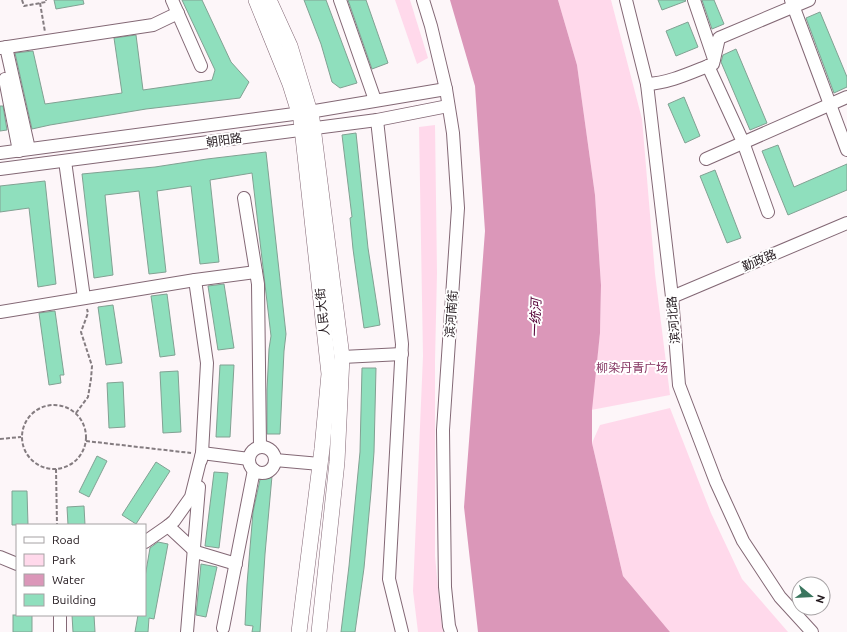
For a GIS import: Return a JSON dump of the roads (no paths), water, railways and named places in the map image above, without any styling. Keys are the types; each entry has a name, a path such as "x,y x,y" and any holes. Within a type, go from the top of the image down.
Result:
{"street":[{"path":"172,0 201,66"},
{"name":"人民大街","path":"256,0 290,84 304,113"},
{"name":"人民大街","path":"269,0 290,46 304,113 342,356 337,462 319,632"},
{"path":"340,0 375,100"},
{"name":"滨河南街","path":"423,0 431,26 446,89 453,132 458,208 443,430 445,587 449,626 452,632"},
{"name":"滨河北路","path":"626,0 647,84 672,297 679,385 716,482 743,541 780,597 812,632"},
{"path":"694,0 711,62 744,142 768,212"},
{"path":"647,84 654,84 681,76 711,62 719,38 792,3 809,0"},
{"path":"792,3 847,150"},
{"path":"24,150 2,49 153,25 178,13"},
{"path":"0,153 304,113 446,89"},
{"path":"706,159 847,97"},
{"name":"朝阳路","path":"0,169 377,120 448,106"},
{"path":"377,120 402,344 389,579 402,632"},
{"name":"人民大街","path":"299,632 320,464 329,374 307,129"},
{"path":"65,161 84,298"},
{"path":"244,198 258,284 260,447"},
{"name":"勤政路","path":"672,297 847,223"},
{"path":"0,312 195,280 256,272"},
{"path":"187,632 194,550 195,494 202,453 207,363 195,280"},
{"path":"342,356 402,354"},
{"path":"202,453 252,465 259,472 270,470 274,466 275,460 274,455 270,450 265,448 260,447 254,450 251,454 252,465 236,564 223,628"},
{"path":"275,460 320,464"},
{"path":"146,541 174,521 191,497 195,494"},
{"path":"168,526 196,552 236,564"},
{"path":"0,557 16,564"},
{"path":"60,616 60,632"}],"water":[{"name":"一统河","path":"450,0 558,0 577,65 595,195 601,285 600,333 592,410 592,443 623,576 670,632 478,632 464,507 485,231 475,86"}],"park label":[{"name":"柳染丹青广场","path":"632,367"}]}
